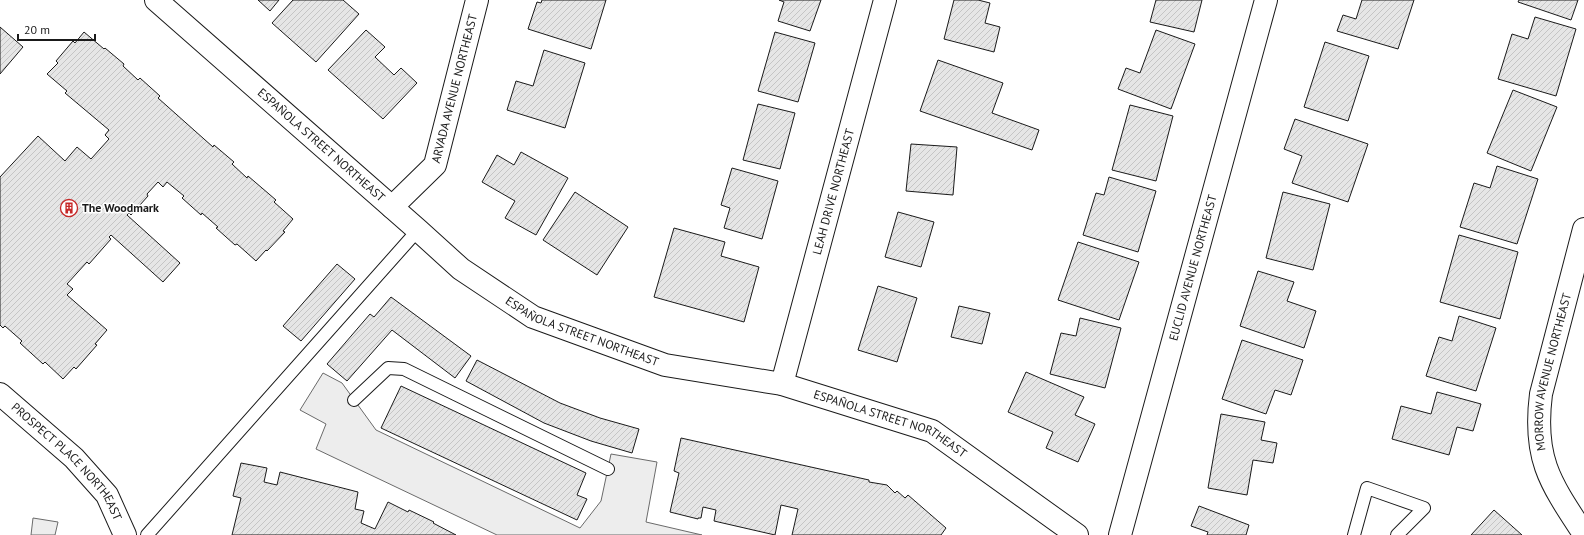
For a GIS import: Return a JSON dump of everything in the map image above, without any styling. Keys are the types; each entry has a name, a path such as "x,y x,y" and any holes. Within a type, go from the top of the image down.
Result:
{"street":[{"name":"ESPAÑOLA STREET NORTHEAST","path":"156,0 461,269 533,317 665,365 782,384 932,431 1076,535"},
{"name":"ARVADA AVENUE NORTHEAST","path":"392,208 435,165 477,0"},
{"name":"LEAH DRIVE NORTHEAST","path":"782,384 885,0"},
{"name":"EUCLID AVENUE NORTHEAST","path":"1120,535 1266,0"},
{"name":"MORROW AVENUE NORTHEAST","path":"1582,531 1554,487 1546,470 1541,454 1538,436 1538,415 1541,394 1584,229"},
{"name":"PROSPECT PLACE NORTHEAST","path":"0,394 74,458 107,495 125,535"}],"lane":[{"path":"147,535 418,230"},
{"path":"354,400 388,368 404,370 608,469"},
{"path":"1354,535 1367,488 1424,508 1397,535"}],"shaded area":[{"path":"323,373 342,383 376,430 580,528 601,501 611,454 657,462 646,522 702,535 497,535 316,449 326,424 300,410"},
{"path":"33,518 58,522 55,535 31,535"}],"building":[{"path":"258,0 279,0 270,11"},
{"path":"293,0 343,0 359,14 316,62 272,23"},
{"path":"542,0 606,0 591,49 528,29 537,2 541,3"},
{"path":"779,0 821,0 810,31 778,21 784,2"},
{"path":"954,0 978,0 990,3 985,23 1000,27 994,52 944,39"},
{"path":"1156,0 1202,0 1194,32 1150,22"},
{"path":"1362,0 1414,0 1398,49 1337,31 1343,15 1356,19"},
{"path":"1519,0 1578,0 1571,20 1518,2"},
{"path":"1535,17 1576,29 1556,96 1498,79 1512,34 1528,39"},
{"path":"0,27 23,47 0,74"},
{"path":"366,30 385,47 375,57 394,75 401,68 417,83 383,119 328,70"},
{"path":"1156,30 1195,44 1171,109 1118,89 1126,68 1140,73"},
{"name":"The Woodmark","path":"84,32 124,64 123,66 138,80 140,78 160,96 158,98 213,147 214,145 234,162 232,164 247,178 248,176 276,200 274,202 293,219 283,231 285,232 256,261 237,244 235,245 202,213 201,215 182,198 184,196 167,182 163,187 158,182 131,215 129,213 127,215 180,263 163,282 111,235 109,237 111,239 89,264 87,262 67,284 73,289 67,295 107,330 95,344 97,345 76,369 74,367 63,379 45,362 43,364 20,343 22,341 5,326 3,328 0,325 0,177 38,136 65,161 77,147 91,159 109,139 105,135 109,130 65,93 67,91 47,74 58,63 56,61 73,41 75,43"},
{"path":"775,32 815,43 798,102 758,91"},
{"path":"1325,42 1369,56 1348,121 1304,107"},
{"path":"544,50 585,63 565,128 507,110 516,81 533,86"},
{"path":"938,60 1003,83 992,113 1039,130 1032,150 920,111"},
{"path":"1513,90 1557,107 1531,171 1487,153"},
{"path":"758,104 795,113 780,169 743,160"},
{"path":"1130,105 1173,116 1156,181 1112,170"},
{"path":"1295,119 1368,144 1348,202 1292,183 1302,156 1284,149"},
{"path":"911,144 957,147 953,195 906,191"},
{"path":"521,152 568,178 536,235 505,218 515,201 482,182 497,155 514,165"},
{"path":"1497,166 1538,179 1517,244 1460,227 1474,183 1490,188"},
{"path":"732,168 778,181 762,239 724,228 730,208 721,205"},
{"path":"1109,177 1156,191 1138,252 1083,235 1096,193 1104,195"},
{"path":"575,192 628,227 597,275 543,240"},
{"path":"1283,192 1330,204 1313,270 1266,258"},
{"path":"898,212 934,222 921,267 885,257"},
{"path":"674,228 725,242 721,256 759,267 744,322 654,297"},
{"path":"1459,235 1518,252 1500,319 1440,302"},
{"path":"1078,242 1139,262 1119,320 1058,300"},
{"path":"337,264 355,279 301,341 283,326"},
{"path":"1258,271 1294,282 1287,301 1316,311 1304,348 1240,326"},
{"path":"878,286 917,298 897,362 858,350"},
{"path":"391,297 471,356 455,378 392,330 347,381 327,364 370,314 374,317"},
{"path":"959,306 990,313 982,344 951,337"},
{"path":"1459,316 1496,328 1476,391 1426,376 1439,337 1452,341"},
{"path":"1080,318 1121,328 1105,388 1050,374 1061,333 1076,336"},
{"path":"1242,340 1303,360 1291,395 1275,390 1266,414 1222,399"},
{"path":"477,360 560,403 600,418 639,429 632,453 591,441 544,423 466,381"},
{"path":"1026,372 1084,397 1075,415 1095,424 1078,462 1046,448 1053,432 1008,412"},
{"path":"401,386 586,473 577,495 587,499 577,520 381,428"},
{"path":"1437,392 1481,404 1473,431 1457,427 1449,455 1392,439 1401,406 1431,414"},
{"path":"1221,414 1265,422 1261,440 1277,443 1273,463 1253,460 1247,495 1208,488"},
{"path":"681,438 887,485 895,493 897,491 905,498 908,495 946,528 941,535 792,535 798,509 781,505 775,535 714,521 716,510 703,507 701,518 698,519 670,512 679,473 674,471"},
{"path":"241,463 267,468 264,482 277,485 280,472 358,492 355,509 364,511 361,523 375,529 388,502 434,522 433,523 456,535 232,535 241,498 233,496"},
{"path":"1199,506 1249,525 1246,535 1207,535 1208,532 1191,526"},
{"path":"1494,510 1522,535 1471,535"}],"place":[{"name":"The Woodmark","path":"69,208"}]}
